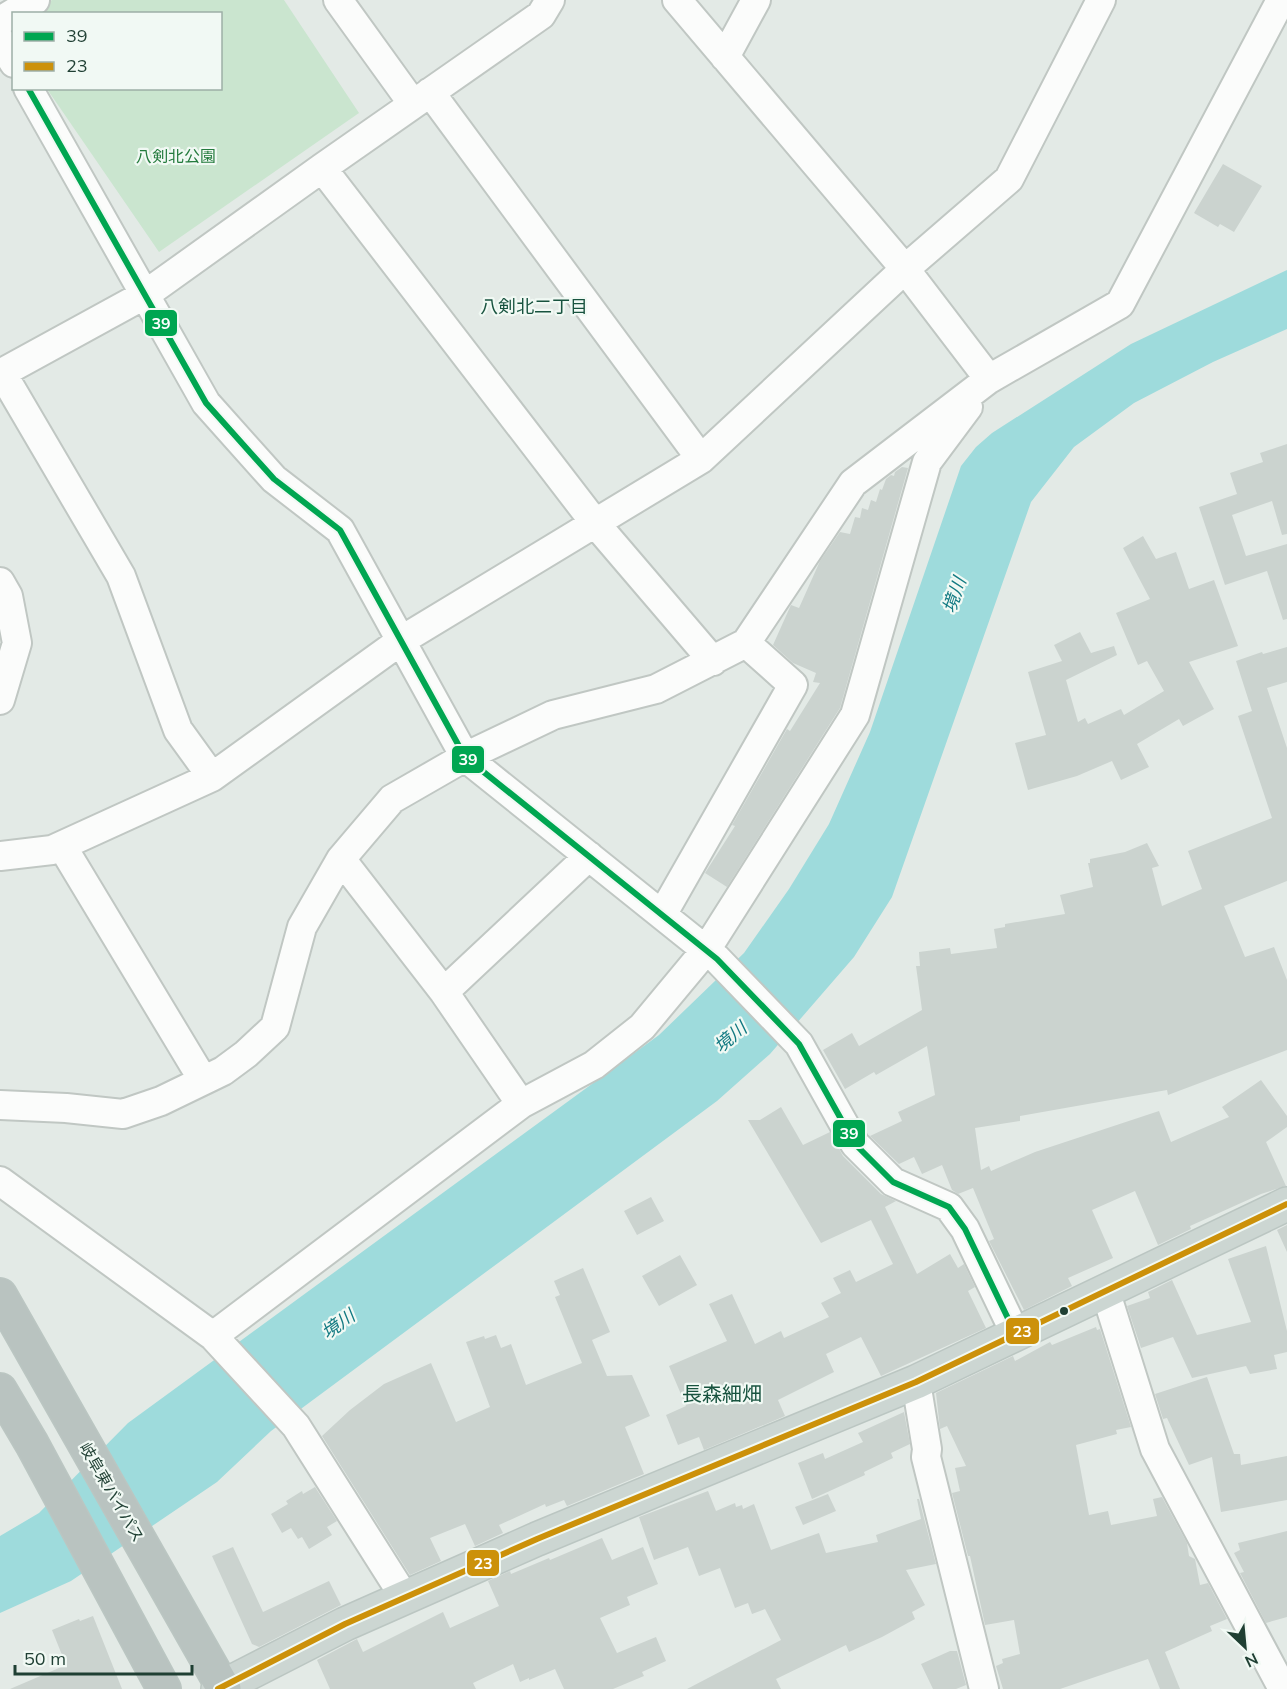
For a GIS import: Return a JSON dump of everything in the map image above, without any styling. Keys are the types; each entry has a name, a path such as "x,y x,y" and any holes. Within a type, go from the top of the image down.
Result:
{"highway":[{"name":"岐阜東バイパス","path":"0,1294 221,1688"},
{"path":"0,1390 164,1689"}],"main road":[{"path":"221,1688 345,1624 537,1539 916,1382 1287,1204"}],"street":[{"path":"15,12 35,0"},
{"path":"338,0 422,98 700,459"},
{"path":"212,777 178,729 121,576 1,373 146,294 541,15 550,0"},
{"path":"677,0 905,269 988,379"},
{"path":"725,57 756,0"},
{"path":"0,856 52,850 212,777 402,640 700,459 905,269 1009,179 1101,0"},
{"path":"0,1105 66,1108 123,1114 161,1101 223,1071 246,1054 275,1027 302,927 341,859 392,799 465,757 553,715 656,690 746,644 853,483 988,379 1120,304 1281,0"},
{"path":"0,40 12,60"},
{"path":"29,90 206,403 274,479 340,530 465,757 711,955 799,1044 855,1144 892,1182 949,1208 964,1229 1015,1334"},
{"path":"322,168 595,523 713,661"},
{"path":"214,1338 521,1104 594,1065 642,1027 711,955 855,715 927,462 988,379"},
{"path":"0,582 8,596 17,643 0,699"},
{"path":"662,915 793,685 746,644"},
{"path":"62,846 203,1080"},
{"path":"444,992 589,856"},
{"path":"341,859 444,992 521,1104"},
{"path":"0,1181 214,1338 296,1426 405,1598"},
{"path":"1105,1290 1155,1449 1283,1689"},
{"path":"916,1382 927,1449 926,1457 984,1689"}],"green space":[{"name":"八剣北公園","path":"52,0 284,0 359,113 159,252 48,90 222,90 222,12 32,12"}],"water":[{"name":"境川","path":"1287,270 1287,329 1213,362 1134,403 1074,447 1031,502 892,897 854,957 770,1054 717,1101 271,1431 217,1482 71,1581 0,1613 0,1536 39,1513 128,1423 659,1035 744,953 789,889 829,824 870,732 961,466 976,447 992,433 1131,344"}],"building":[{"path":"1223,164 1262,186 1234,232 1220,224 1218,227 1194,213"},
{"path":"1287,444 1287,534 1282,535 1272,501 1232,515 1246,556 1287,544 1287,619 1283,620 1267,571 1225,585 1199,507 1237,494 1230,473 1263,462 1260,453"},
{"path":"902,467 908,468 840,708 727,887 705,873 735,826 732,825 787,729 790,731 820,683 813,682 816,673 793,663 773,645 791,605 799,608 820,561 840,532 850,534 855,517 860,518 862,508 868,510 871,500 876,502 886,479 891,475 894,476 895,472"},
{"path":"1143,536 1156,559 1176,552 1189,589 1214,580 1238,646 1189,662 1214,709 1183,726 1179,719 1137,744 1149,767 1121,780 1112,761 1077,776 1028,790 1015,743 1046,735 1028,672 1062,661 1054,645 1080,632 1091,653 1114,646 1117,655 1066,680 1078,722 1085,718 1088,724 1121,709 1124,715 1164,691 1147,661 1138,665 1116,613 1150,599 1123,548"},
{"path":"1287,647 1287,682 1267,688 1287,748 1287,881 1224,906 1245,957 1274,947 1287,980 1287,1050 1168,1095 1167,1090 1020,1116 1020,1121 975,1128 981,1170 989,1166 991,1171 1035,1152 1159,1111 1171,1142 1229,1117 1222,1107 1261,1080 1287,1116 1287,1127 1266,1142 1286,1186 1261,1194 1190,1226 1191,1229 1158,1245 1135,1191 1092,1210 1113,1258 1068,1278 1072,1286 1024,1310 989,1241 994,1239 973,1188 958,1194 952,1190 942,1165 922,1174 914,1157 899,1164 870,1136 902,1121 898,1112 935,1095 927,1046 876,1075 874,1072 845,1089 823,1050 852,1033 859,1046 922,1010 916,966 920,966 919,952 950,948 951,954 997,948 994,929 1005,927 1005,924 1065,914 1060,895 1093,887 1088,863 1090,859 1125,852 1147,843 1159,866 1152,868 1162,906 1202,889 1188,851 1272,818 1238,716 1252,711 1236,661"},
{"path":"781,1107 803,1145 830,1132 843,1156 881,1194 896,1201 885,1207 917,1274 950,1254 958,1268 964,1264 975,1287 968,1291 986,1328 881,1376 861,1337 826,1354 834,1372 778,1400 785,1416 704,1450 699,1437 678,1445 666,1415 686,1406 669,1366 727,1341 709,1304 732,1294 755,1344 781,1331 784,1338 829,1317 821,1303 841,1293 833,1278 850,1270 856,1282 893,1264 871,1220 821,1243 748,1120 760,1120"},
{"path":"651,1197 664,1221 637,1235 624,1211"},
{"path":"1287,1225 1287,1252 1277,1230"},
{"path":"1266,1246 1287,1331 1287,1352 1274,1355 1277,1369 1250,1374 1246,1366 1192,1378 1173,1337 1141,1348 1127,1306 1150,1298 1148,1292 1172,1280 1197,1335 1251,1322 1228,1259"},
{"path":"680,1255 697,1285 659,1306 642,1276"},
{"path":"583,1268 610,1332 592,1340 607,1376 632,1375 650,1416 625,1427 644,1474 567,1506 564,1500 546,1507 545,1504 499,1525 503,1533 475,1546 465,1524 430,1538 441,1561 410,1575 322,1436 350,1410 384,1384 431,1363 456,1422 490,1407 466,1342 484,1336 485,1339 496,1335 501,1348 511,1344 526,1385 582,1363 555,1297 560,1295 554,1281"},
{"path":"1096,1327 1097,1330 1100,1329 1131,1427 1116,1430 1117,1434 1076,1445 1089,1515 1108,1511 1111,1525 1157,1516 1153,1499 1162,1497 1187,1543 1189,1556 1195,1559 1200,1585 1208,1583 1227,1619 1210,1626 1212,1631 1165,1652 1180,1689 1160,1689 1148,1659 1060,1689 1003,1689 996,1666 1003,1663 1002,1659 1020,1654 1014,1620 985,1625 970,1556 968,1556 952,1493 960,1491 955,1468 966,1466 947,1426 940,1429 936,1393 1013,1356 1015,1361 1050,1342 1052,1345"},
{"path":"1207,1377 1234,1454 1240,1454 1241,1465 1287,1456 1287,1500 1221,1512 1212,1457 1189,1465 1167,1418 1163,1419 1155,1394"},
{"path":"904,1412 910,1444 891,1453 893,1458 864,1472 865,1475 812,1499 798,1463 823,1453 825,1459 863,1442 858,1433"},
{"path":"315,1487 337,1521 327,1527 332,1535 309,1549 302,1537 298,1539 291,1528 282,1533 271,1514 288,1504 286,1501 302,1491 303,1494"},
{"path":"708,1491 716,1511 735,1503 736,1507 742,1505 743,1509 754,1504 771,1550 819,1533 826,1553 878,1542 876,1535 921,1519 917,1499 919,1499 936,1564 906,1570 925,1605 912,1612 915,1619 882,1637 849,1652 846,1645 776,1679 781,1689 687,1689 781,1640 765,1609 752,1614 748,1603 735,1608 720,1568 699,1576 688,1547 654,1560 639,1517"},
{"path":"828,1494 836,1511 803,1525 795,1507"},
{"path":"1287,1531 1287,1617 1266,1623 1240,1573 1244,1572 1234,1553 1240,1550 1238,1543"},
{"path":"602,1538 612,1560 643,1547 658,1584 627,1597 630,1605 600,1618 617,1653 656,1637 666,1661 642,1672 644,1676 613,1689 564,1689 555,1669 520,1682 513,1664 473,1683 476,1689 330,1689 317,1660 357,1639 363,1652 443,1612 450,1628 499,1606 488,1581 510,1571 511,1574 549,1558 550,1560"},
{"path":"233,1547 263,1612 329,1581 341,1605 259,1647 252,1644 212,1556"},
{"path":"93,1616 122,1689 10,1689 66,1665 52,1630"},
{"path":"950,1651 957,1651 966,1685 956,1689 933,1689 921,1664"}],"transit line":[{"name":"39","path":"29,90 206,403 274,479 340,530 465,757 717,959 799,1044 855,1144 893,1182 949,1207 965,1229 1015,1333"},
{"name":"23","path":"218,1689 345,1624 537,1539 916,1382 1287,1204"}],"district":[{"name":"八剣北二丁目","path":"534,306"},
{"name":"長森細畑","path":"722,1393"}]}
